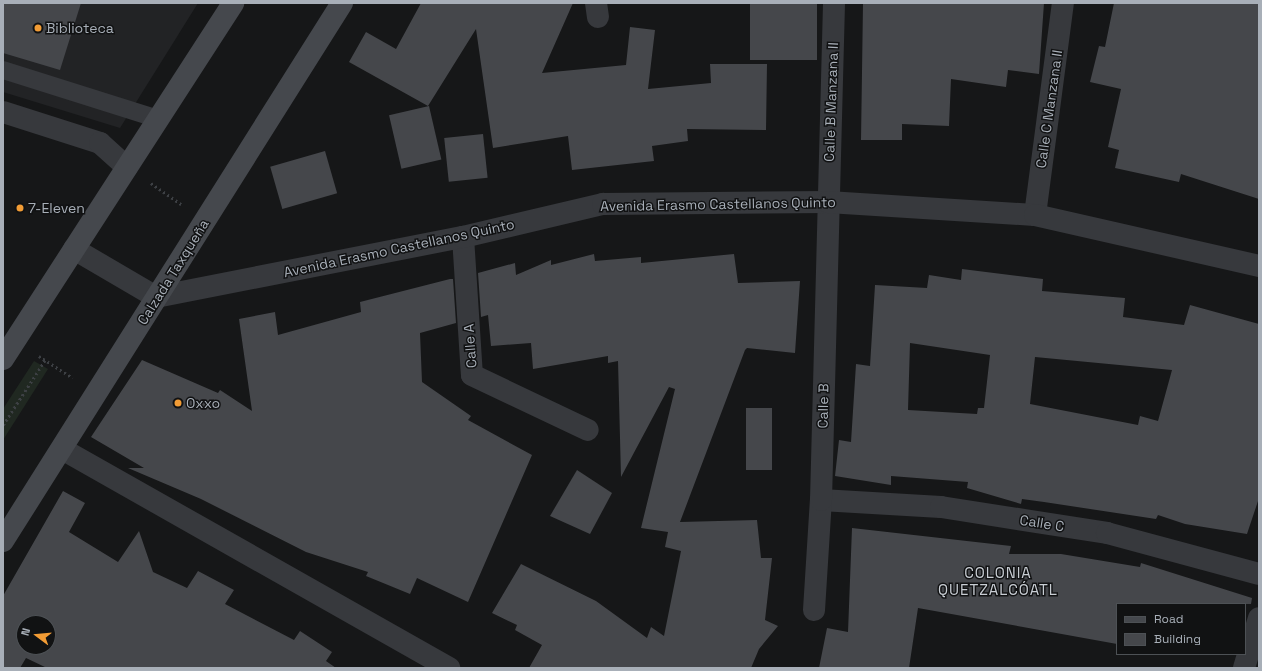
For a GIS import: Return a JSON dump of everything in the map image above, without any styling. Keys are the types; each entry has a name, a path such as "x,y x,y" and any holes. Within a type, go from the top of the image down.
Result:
{"main road":[{"path":"3,359 233,3"},
{"name":"Calzada Taxqueña","path":"3,541 342,3"}],"street":[{"name":"Calle B Manzana II","path":"828,202 834,3"},
{"name":"Calle C Manzana II","path":"1035,214 1063,3"},
{"path":"3,112 100,143 127,167"},
{"name":"Avenida Erasmo Castellanos Quinto","path":"156,297 463,237 603,204 828,202 1035,214 1259,266"},
{"name":"Calle B","path":"814,610 821,500 828,202"},
{"name":"Calle A","path":"463,237 472,375 588,430"},
{"path":"74,249 156,297"},
{"path":"62,449 449,668"},
{"name":"Calle C","path":"821,500 941,507 1107,533 1259,574"},
{"path":"1244,668 1259,618"}],"lane":[{"path":"3,70 158,119"}],"path":[{"path":"127,167 205,220"},
{"path":"16,339 96,394"},
{"path":"3,426 45,360"}],"shaded area":[{"path":"3,3 198,3 120,128 3,92"},
{"path":"34,361 48,369 3,440 3,409"}],"building":[{"name":"Biblioteca","path":"3,3 81,3 60,70 3,53"},
{"path":"421,3 573,3 542,73 626,65 630,27 655,30 648,89 711,83 710,64 767,64 766,130 687,129 688,141 652,146 654,161 572,170 568,136 493,148 476,29 428,106 349,62 366,32 396,49"},
{"path":"750,3 817,3 817,60 750,60"},
{"path":"863,3 1044,3 1039,74 1008,70 1006,87 951,79 949,126 902,124 902,140 861,140"},
{"path":"1114,3 1259,3 1259,199 1181,174 1179,182 1115,168 1119,150 1108,147 1121,89 1090,82 1099,46 1105,47"},
{"path":"429,106 441,160 401,169 389,115"},
{"path":"483,134 488,178 449,182 444,138"},
{"path":"325,151 337,193 282,209 270,167"},
{"path":"594,254 595,261 641,257 641,263 734,254 738,283 800,281 795,353 747,348 745,350 680,522 757,520 761,558 772,558 765,620 778,626 759,649 751,668 529,668 542,645 515,630 517,625 492,613 521,564 596,601 647,638 651,627 664,636 681,551 665,547 668,532 641,528 675,389 669,387 621,477 618,361 608,363 608,356 533,369 531,343 491,346 488,315 481,317 478,273 515,263 516,275 551,260 551,265"},
{"path":"962,269 1043,279 1042,291 1125,298 1123,317 1184,325 1190,305 1259,324 1259,498 1247,534 1185,524 1158,515 1156,519 1022,499 1021,504 967,488 968,482 891,476 891,485 835,476 839,440 851,442 856,364 870,366 875,285 927,288 929,275 961,280","holes":["910,343 990,355 984,408 978,408 977,414 908,410","1035,357 1172,370 1158,421 1140,416 1138,425 1030,404"]},
{"path":"453,279 456,323 420,333 422,382 471,416 468,420 532,455 468,602 417,578 410,594 366,576 368,572 306,552 201,499 128,468 144,468 91,437 142,360 218,393 220,390 252,411 239,319 275,312 278,335 361,312 360,302"},
{"path":"746,408 772,408 772,470 746,470"},
{"path":"577,470 612,493 590,534 550,516"},
{"path":"63,491 85,503 69,532 118,562 139,531 153,572 187,588 198,571 234,590 225,604 294,640 300,631 332,652 326,661 336,668 47,668 26,658 20,668 3,668 3,596"},
{"path":"852,528 1011,546 1009,554 1061,554 1140,567 1141,563 1252,598 1251,604 1116,603 1116,644 918,608 909,668 819,668 827,628 848,632"}],"place":[{"name":"Biblioteca","path":"38,28"},
{"name":"7-Eleven","path":"20,208"},
{"name":"Oxxo","path":"178,403"}],"district":[{"name":"COLONIA QUETZALCÓATL","path":"998,580"}]}
